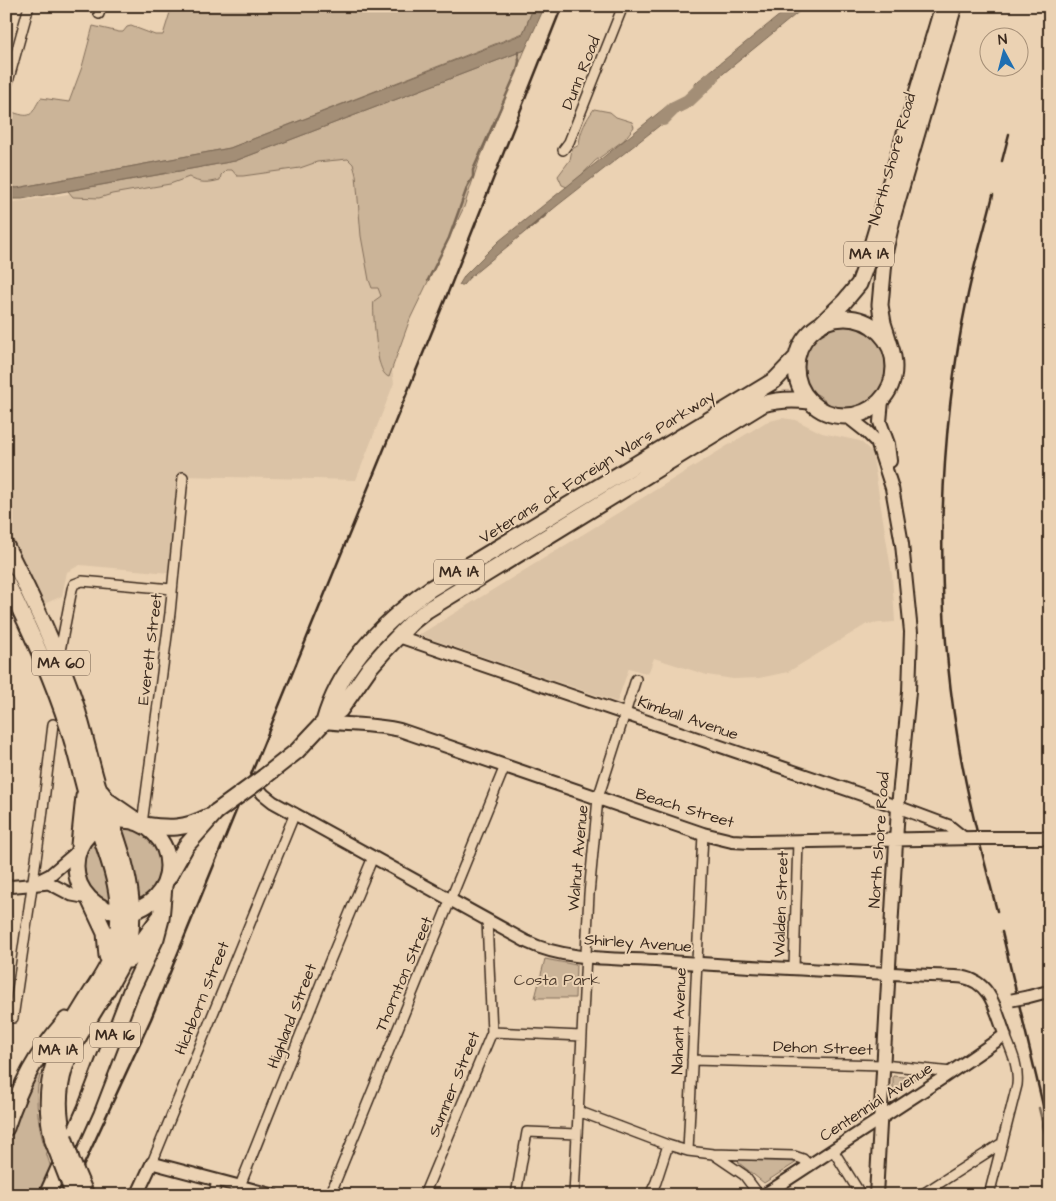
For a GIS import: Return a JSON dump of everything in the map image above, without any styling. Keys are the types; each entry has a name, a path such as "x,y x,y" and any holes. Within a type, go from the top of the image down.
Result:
{"highway":[{"name":"North Shore Road","path":"819,326 844,302 859,284 943,6"},
{"name":"North Shore Road","path":"892,352 883,323 880,305 885,250 893,215 954,6"},
{"path":"819,326 836,320 856,320 868,324 878,331 892,352"},
{"name":"MA 1A","path":"797,357 805,340 819,326"},
{"name":"MA 1A","path":"882,400 888,392 894,376 892,352"},
{"path":"797,357 797,376 810,401"},
{"name":"Veterans of Foreign Wars Parkway","path":"324,722 332,698 352,664 374,636 403,609 430,589 775,380 797,357"},
{"name":"Veterans of Foreign Wars Parkway","path":"142,824 179,828 216,812 260,783 297,751 324,722 336,714 370,666 397,636 427,610 763,404 775,400 793,399 810,401"},
{"path":"847,416 860,414 882,400"},
{"name":"MA 1A","path":"810,401 820,410 833,415 847,416"},
{"name":"MA 60","path":"6,546 43,621 59,659 80,720 98,787 104,824"},
{"name":"MA 60","path":"6,581 50,676 68,728 83,782 104,824 119,869 124,912 131,932 129,946 116,974 99,991"},
{"path":"79,849 84,804 83,782"},
{"path":"89,899 102,908 124,912 150,903 164,885 168,869 167,854 158,837 108,801 98,787"},
{"name":"Veterans of Foreign Wars Parkway","path":"164,885 186,846 216,812"},
{"name":"MA 1A","path":"104,824 126,820 142,824"},
{"path":"79,849 87,836 104,824"},
{"name":"MA 1A","path":"79,849 76,865 77,878 82,890 89,899 107,940 108,957 99,991"},
{"name":"MA 1A","path":"86,1195 72,1162 50,1126 49,1085 54,1062 67,1032 162,914 164,885"},
{"name":"MA 60","path":"104,971 115,947 124,912"},
{"name":"MA 16","path":"47,1195 86,1108 131,991 156,938 162,914"},
{"name":"MA 16","path":"6,1128 20,1089 38,1056 60,1026 99,991"},
{"name":"MA 1A","path":"59,1139 74,1195"}],"main road":[{"name":"North Shore Road","path":"876,1195 898,807 909,692 911,632 902,544 892,488 888,444 880,422 882,400"},
{"name":"North Shore Road","path":"847,416 877,442 892,488"},
{"name":"Beach Street","path":"324,722 396,729 702,834 738,842 1050,838"}],"street":[{"path":"6,89 29,6"},
{"name":"Dunn Road","path":"563,150 569,142 623,6"},
{"name":"Everett Street","path":"142,824 172,588 183,476"},
{"path":"59,659 72,589 77,582 172,588"},
{"name":"Kimball Avenue","path":"397,636 898,807 949,826 970,838"},
{"name":"Walnut Avenue","path":"574,1195 589,894 598,798 636,680"},
{"path":"10,1017 33,883 53,724"},
{"name":"Thornton Street","path":"330,1195 505,766"},
{"name":"Shirley Avenue","path":"260,783 271,800 540,948 558,953 586,956 967,978 980,984 996,1005"},
{"name":"Hichborn Street","path":"137,1195 152,1164 295,814"},
{"name":"Nahant Avenue","path":"688,1150 702,834"},
{"name":"Walden Street","path":"794,967 798,841"},
{"path":"33,883 50,875 79,849"},
{"name":"Highland Street","path":"240,1186 373,857"},
{"path":"6,887 33,883 51,883 72,895 89,899"},
{"name":"Sumner Street","path":"424,1195 492,1032 487,920"},
{"path":"989,1195 1018,1077 1015,1061 996,1005 1050,991"},
{"path":"492,1032 582,1036"},
{"name":"Centennial Avenue","path":"764,1195 1005,1036"},
{"name":"Dehon Street","path":"692,1060 883,1065 952,1072"},
{"path":"578,1111 668,1145 688,1150 713,1154 794,1156 803,1159 810,1166"},
{"path":"516,1195 527,1132 577,1134"},
{"path":"921,1195 1002,1143"},
{"path":"650,1195 668,1145"},
{"path":"833,1150 861,1195"},
{"path":"713,1154 744,1175 760,1195"},
{"path":"152,1164 273,1195"},
{"path":"214,1195 217,1180"}],"shaded area":[{"path":"534,6 545,6 525,50 235,161 22,199 6,199 6,187 17,188 230,148 523,34"},
{"path":"791,6 806,6 713,82 697,91 695,84 698,81"},
{"path":"672,102 677,105 676,110 659,126 558,205 463,285 459,285 465,275 499,241"},
{"path":"360,152 394,383 356,480 180,476 169,573 80,565 67,572 62,596 40,606 6,535 6,203"},
{"path":"782,418 796,420 822,433 860,441 872,452 892,575 895,622 867,624 788,672 759,678 733,679 707,675 654,658 648,674 629,668 617,702 419,635 766,422"}],"green space":[{"path":"172,6 534,6 523,33 230,148 17,188 6,187 6,123 12,112 25,115 31,114 41,98 69,102 82,67 93,26 123,32 127,27 131,26 155,35 163,35"},
{"path":"525,50 479,161 464,207 410,319 389,377 381,368 375,330 374,301 381,296 378,288 372,288 369,280 361,236 356,175 353,164 348,159 317,162 300,168 243,176 237,176 232,170 226,170 221,175 220,180 216,181 200,182 189,177 170,184 99,198 73,197 68,191 235,161"},
{"path":"594,109 610,112 616,117 632,122 634,127 624,140 595,161 574,183 567,187 562,185 558,176 570,160 572,149 579,145 584,126"},
{"path":"836,325 855,326 869,332 880,345 885,360 884,376 878,391 868,401 854,407 839,408 830,405 808,389 802,376 803,356 808,343 817,333"},
{"path":"1050,704 1050,987 1045,854"},
{"path":"120,827 132,827 144,832 153,841 161,864 156,888 148,897 136,902"},
{"path":"95,837 107,874 110,904 91,891 83,875 84,857"},
{"name":"Costa Park","path":"545,959 576,965 575,998 535,998"},
{"path":"34,1074 40,1075 37,1100 39,1125 53,1173 37,1195 6,1195 6,1149 20,1103"},
{"path":"893,1076 915,1078 914,1081 893,1094"},
{"path":"738,1160 797,1162 764,1183 739,1163"}],"waterway":[{"path":"428,280 449,238 468,185 473,177 473,170 517,71 518,52"},
{"path":"663,119 674,108 688,101 712,78"},
{"path":"528,230 547,214"},
{"path":"1039,1108 1050,1154"}],"railway":[{"path":"70,1195 151,1019 447,295 562,6"},
{"path":"1002,161 1009,134"},
{"path":"993,195 968,294 950,403 945,458 942,569 945,625 957,734 980,845 997,911"},
{"path":"1002,932 1050,1135"}]}
